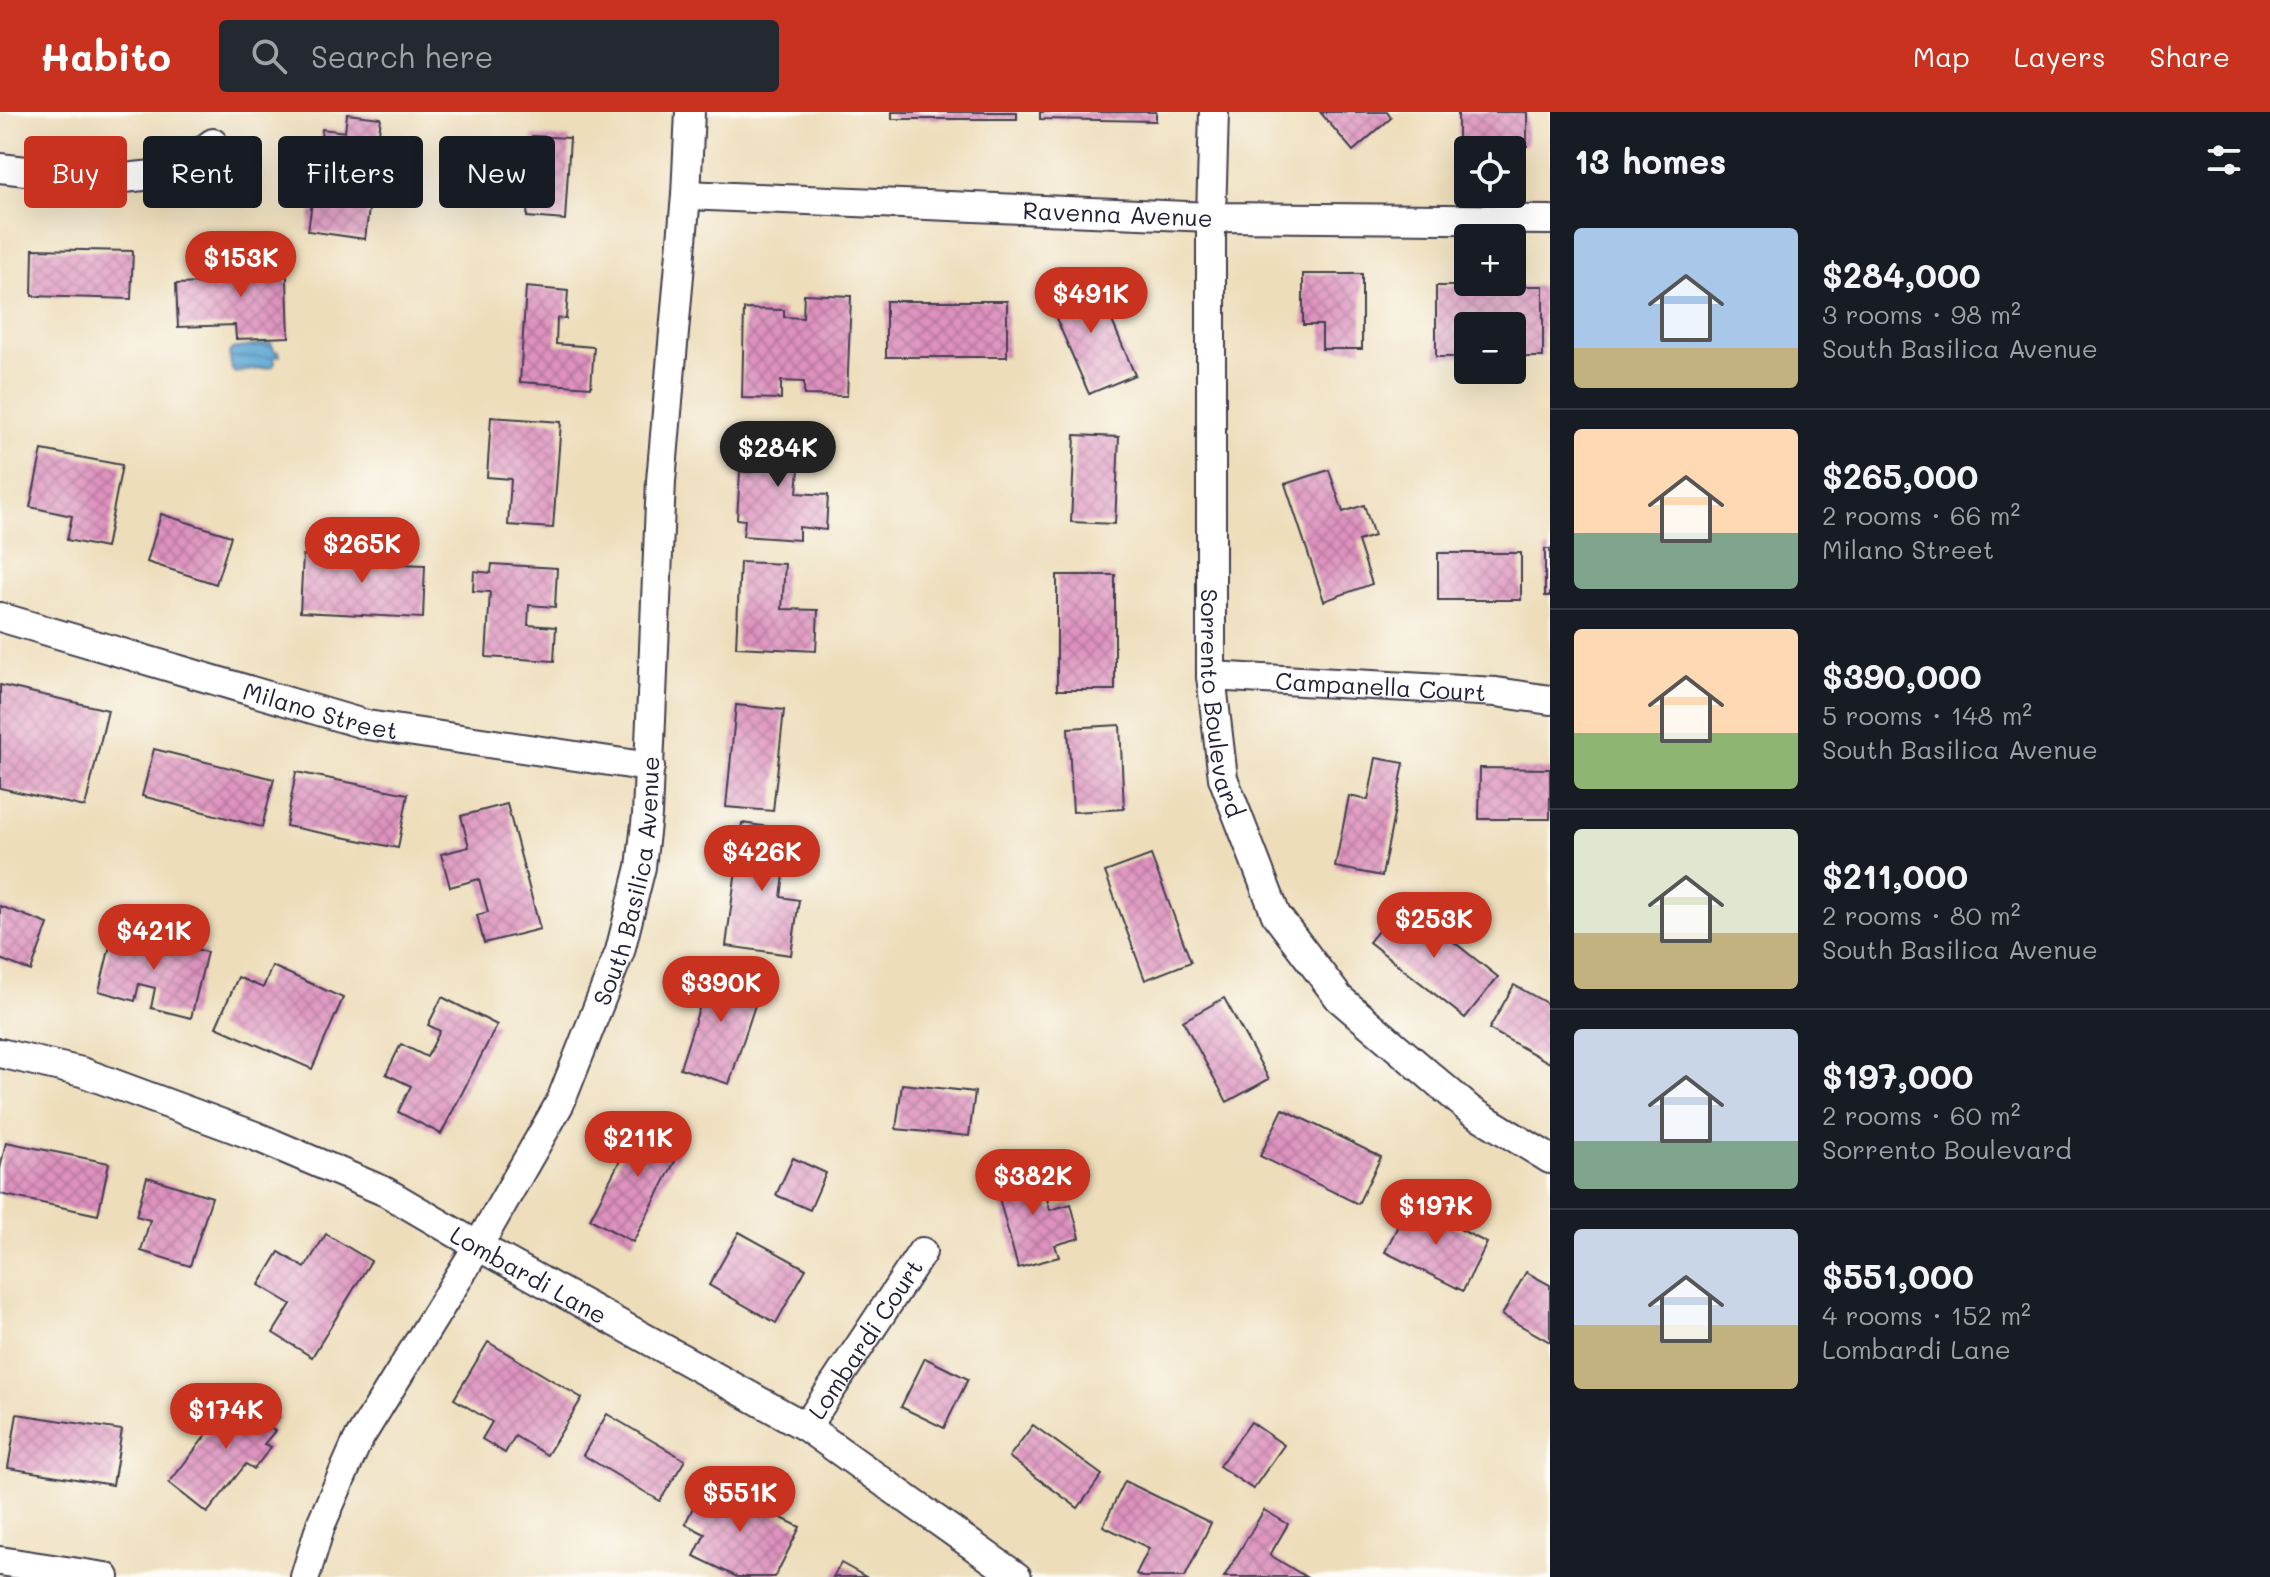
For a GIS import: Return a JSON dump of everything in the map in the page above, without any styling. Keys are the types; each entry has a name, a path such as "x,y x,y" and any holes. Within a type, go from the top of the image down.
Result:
{"street":[{"name":"South Basilica Avenue","path":"305,1577 321,1524 357,1442 478,1246 560,1103 620,951 641,867 650,767 661,481 686,195 690,112"},
{"name":"Sorrento Boulevard","path":"1214,112 1211,217 1211,676 1223,778 1276,915 1339,998 1470,1110 1550,1159"},
{"path":"0,168 105,180 143,176"},
{"name":"Ravenna Avenue","path":"686,195 1211,217 1550,220"},
{"name":"Milano Street","path":"0,617 367,725 650,767"},
{"name":"Campanella Court","path":"1211,676 1496,692 1550,700"},
{"name":"Lombardi Lane","path":"0,1053 82,1072 255,1136 386,1192 806,1427 1017,1577"},
{"name":"Lombardi Court","path":"806,1427 922,1252"},
{"path":"0,1561 105,1577"}],"water":[{"path":"271,343 280,356 274,357 272,367 235,373 232,370 229,353 232,349"}],"building":[{"path":"892,112 1017,112 1017,119 892,119"},
{"path":"1040,112 1156,112 1156,121 1040,119"},
{"path":"1320,112 1387,112 1391,118 1353,151"},
{"path":"1458,112 1527,112 1527,146 1526,136 1458,136"},
{"path":"347,114 381,118 379,136 321,136 322,129 345,132"},
{"path":"555,137 570,138 565,220 527,217 528,208 555,208"},
{"path":"311,208 369,208 365,239 308,231"},
{"path":"33,249 133,251 131,299 32,296"},
{"path":"286,252 289,337 236,339 235,325 178,327 176,284 234,282 233,254"},
{"path":"1303,274 1362,274 1362,349 1322,349 1322,325 1303,325"},
{"path":"1093,276 1135,375 1089,394 1046,295"},
{"path":"1436,286 1454,286 1454,296 1526,296 1526,286 1543,286 1543,357 1526,357 1526,312 1454,312 1454,357 1436,357"},
{"path":"526,287 568,291 566,319 557,318 556,344 594,347 591,387 520,382"},
{"path":"804,294 851,296 847,396 804,395 804,382 781,381 781,399 742,398 744,309 784,310 784,317 803,318"},
{"path":"886,301 1007,301 1007,357 886,357"},
{"path":"491,417 561,422 553,528 508,525 511,479 487,477"},
{"path":"754,427 802,431 797,493 828,495 826,530 799,527 799,540 743,536 745,520 737,519 740,471 751,472"},
{"path":"1075,435 1119,437 1115,524 1071,522"},
{"path":"42,450 122,465 106,548 67,540 72,516 30,507"},
{"path":"1329,470 1343,512 1364,505 1374,536 1358,541 1372,584 1324,601 1285,484"},
{"path":"161,514 231,536 216,584 147,562"},
{"path":"352,536 376,537 374,563 425,565 423,618 300,612 303,555 351,558"},
{"path":"1545,549 1550,549 1550,596 1545,596"},
{"path":"1438,553 1521,553 1521,600 1438,600"},
{"path":"740,562 785,564 782,609 818,610 816,651 736,647"},
{"path":"492,564 557,568 555,607 529,605 528,625 556,627 554,661 486,657 490,592 473,591 474,571 491,573"},
{"path":"1057,575 1115,575 1115,690 1057,690"},
{"path":"0,685 108,710 85,807 0,788"},
{"path":"736,705 784,710 773,811 726,807"},
{"path":"1120,725 1124,809 1073,812 1068,728"},
{"path":"154,749 274,779 262,827 142,796"},
{"path":"1376,758 1404,763 1382,876 1335,867 1349,796 1368,800"},
{"path":"1480,768 1550,769 1550,819 1479,819"},
{"path":"296,772 408,794 398,848 286,826"},
{"path":"507,804 540,929 484,943 477,915 488,912 479,879 450,887 441,854 469,847 461,816"},
{"path":"742,823 790,830 781,897 799,900 791,955 726,946"},
{"path":"1151,855 1191,962 1145,980 1105,872"},
{"path":"1402,901 1498,977 1465,1018 1369,942"},
{"path":"0,906 48,924 31,971 0,959"},
{"path":"114,929 207,952 191,1018 151,1008 155,988 139,984 135,1001 99,991"},
{"path":"713,965 763,981 729,1084 680,1068"},
{"path":"272,966 343,998 312,1069 216,1027 238,977 263,988"},
{"path":"1514,985 1550,1005 1550,1063 1489,1029"},
{"path":"442,997 497,1025 441,1134 398,1112 411,1086 386,1074 401,1044 427,1057 440,1031 428,1025"},
{"path":"1224,998 1269,1079 1227,1102 1183,1021"},
{"path":"902,1084 975,1092 969,1136 896,1129"},
{"path":"1283,1109 1381,1157 1358,1204 1260,1156"},
{"path":"642,1117 686,1140 633,1242 590,1219"},
{"path":"6,1142 109,1163 98,1215 0,1194 0,1169"},
{"path":"793,1158 826,1173 810,1210 776,1195"},
{"path":"1038,1164 1050,1210 1071,1204 1080,1238 1055,1245 1059,1257 1018,1268 993,1176"},
{"path":"147,1177 212,1197 190,1266 141,1251 150,1220 136,1216"},
{"path":"1409,1203 1487,1243 1463,1291 1385,1252"},
{"path":"739,1232 806,1269 776,1323 709,1285"},
{"path":"326,1234 371,1261 312,1357 273,1333 291,1304 259,1285 279,1252 305,1268"},
{"path":"1526,1272 1550,1285 1550,1342 1502,1315"},
{"path":"488,1342 582,1398 547,1455 515,1436 505,1453 482,1439 492,1422 454,1399"},
{"path":"925,1358 968,1379 944,1428 901,1407"},
{"path":"242,1389 279,1417 270,1428 275,1431 264,1444 271,1447 254,1469 246,1464 207,1513 169,1483"},
{"path":"17,1414 122,1430 113,1485 8,1468"},
{"path":"607,1414 685,1460 660,1501 583,1455"},
{"path":"1251,1422 1284,1445 1253,1489 1219,1466"},
{"path":"1033,1425 1102,1475 1078,1508 1009,1457"},
{"path":"706,1481 800,1527 775,1577 737,1577 694,1556 705,1534 685,1524"},
{"path":"1125,1481 1211,1523 1185,1577 1142,1577 1136,1574 1149,1548 1103,1526"},
{"path":"1264,1510 1288,1524 1270,1555 1306,1577 1224,1577"},
{"path":"841,1563 866,1577 833,1577"}]}
